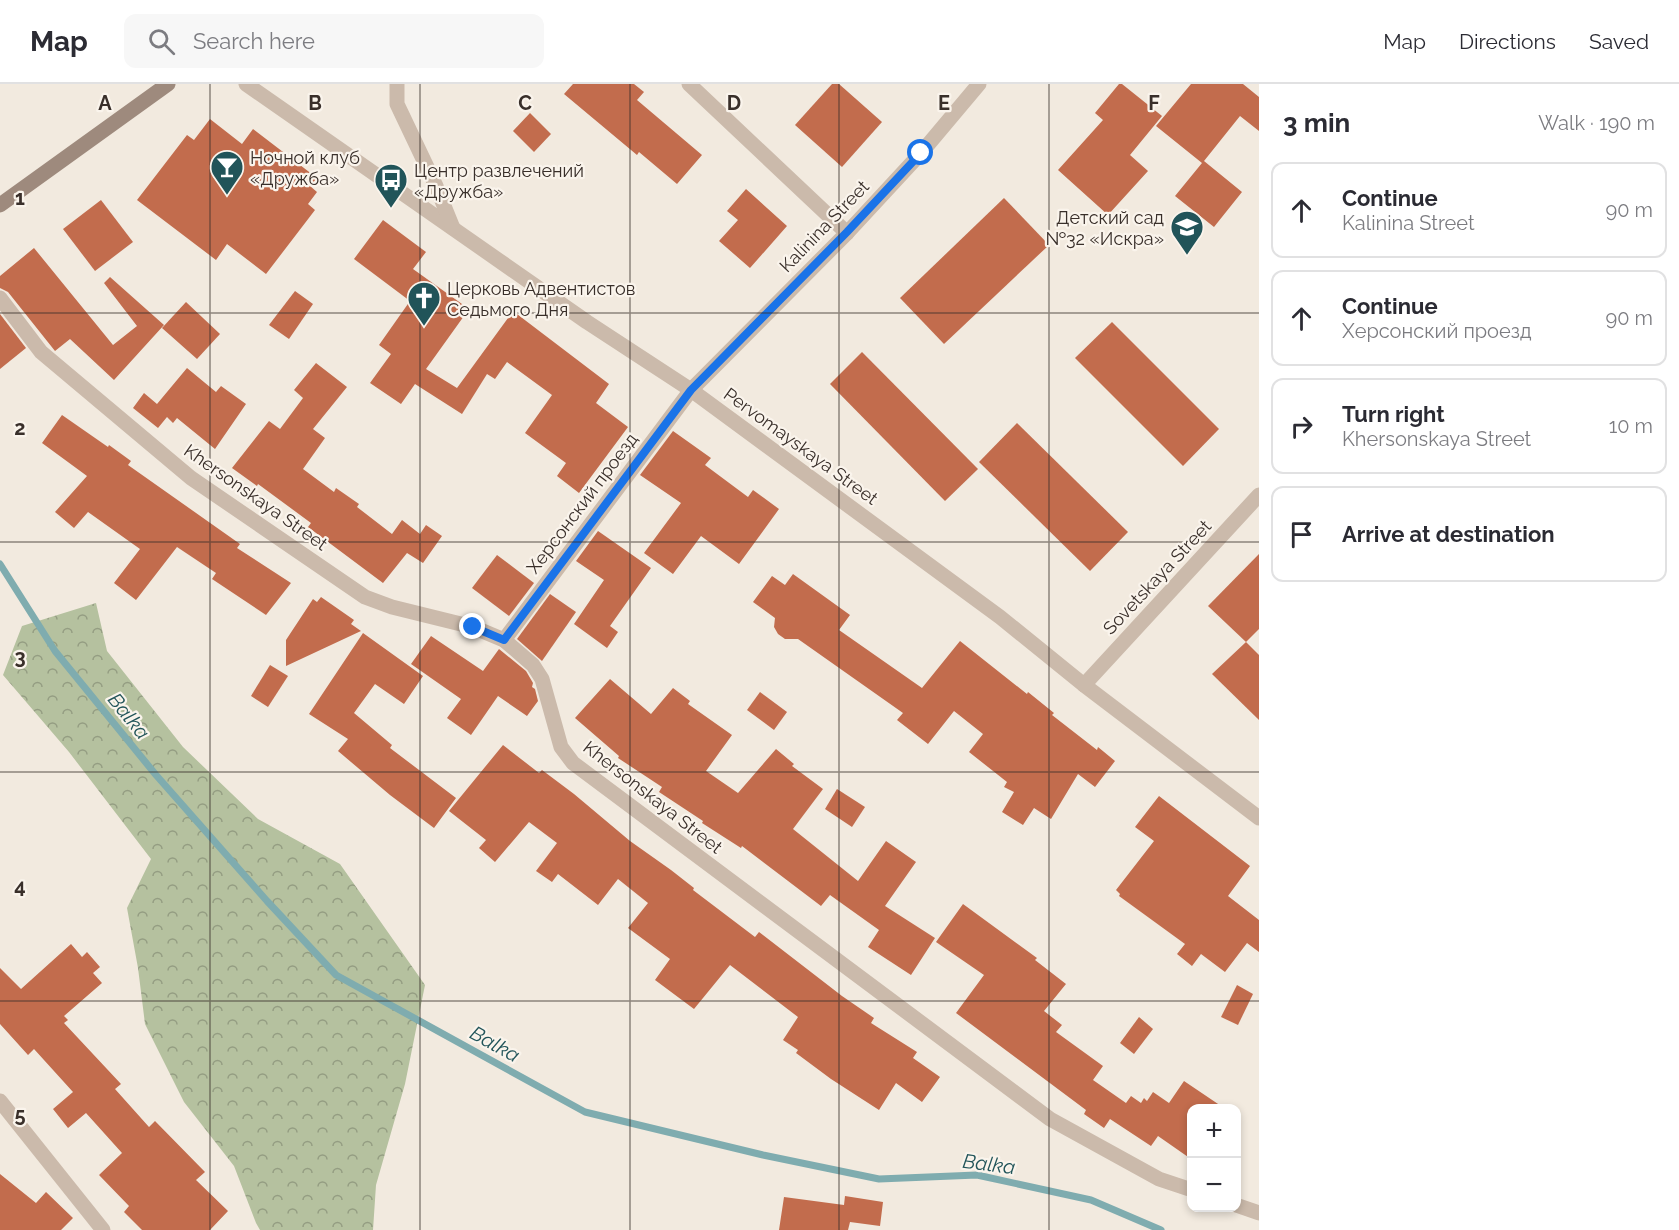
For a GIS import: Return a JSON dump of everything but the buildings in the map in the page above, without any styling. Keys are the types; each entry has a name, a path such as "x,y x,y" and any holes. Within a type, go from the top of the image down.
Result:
{"main road":[{"path":"0,205 168,84"}],"street":[{"name":"Pervomayskaya Street","path":"246,84 587,322 691,390 1000,617 1084,685 1259,818"},
{"path":"398,84 398,104 453,228"},
{"path":"689,84 847,232"},
{"name":"Kalinina Street","path":"691,390 847,232 936,136 979,84"},
{"name":"Khersonskaya Street","path":"0,298 41,352 191,478 365,597 392,607 473,627 504,640 533,665 542,680 561,747 573,763 1050,1119 1160,1179 1187,1189"},
{"name":"Херсонский проезд","path":"504,640 691,390"},
{"name":"Sovetskaya Street","path":"1084,685 1259,495"},
{"path":"0,1101 103,1230"},
{"path":"1241,1207 1259,1213"}],"green space":[{"path":"96,603 107,651 183,747 258,819 340,864 425,985 405,1084 376,1185 373,1230 260,1230 234,1166 184,1102 145,1024 127,908 151,859 69,752 3,675 22,626"}],"waterway":[{"name":"Balka","path":"0,564 55,651 156,775 336,975 585,1112 763,1155 879,1179 977,1175 1091,1200 1161,1230"}],"place":[{"name":"Ночной клуб «Дружба»","path":"227,196"},
{"name":"Центр развлечений «Дружба»","path":"391,209"},
{"name":"Детский сад №32 «Искра»","path":"1187,256"},
{"name":"Церковь Адвентистов Седьмого Дня","path":"424,327"}],"route":[{"path":"473,627 504,640 691,390 847,232 921,153"}]}
